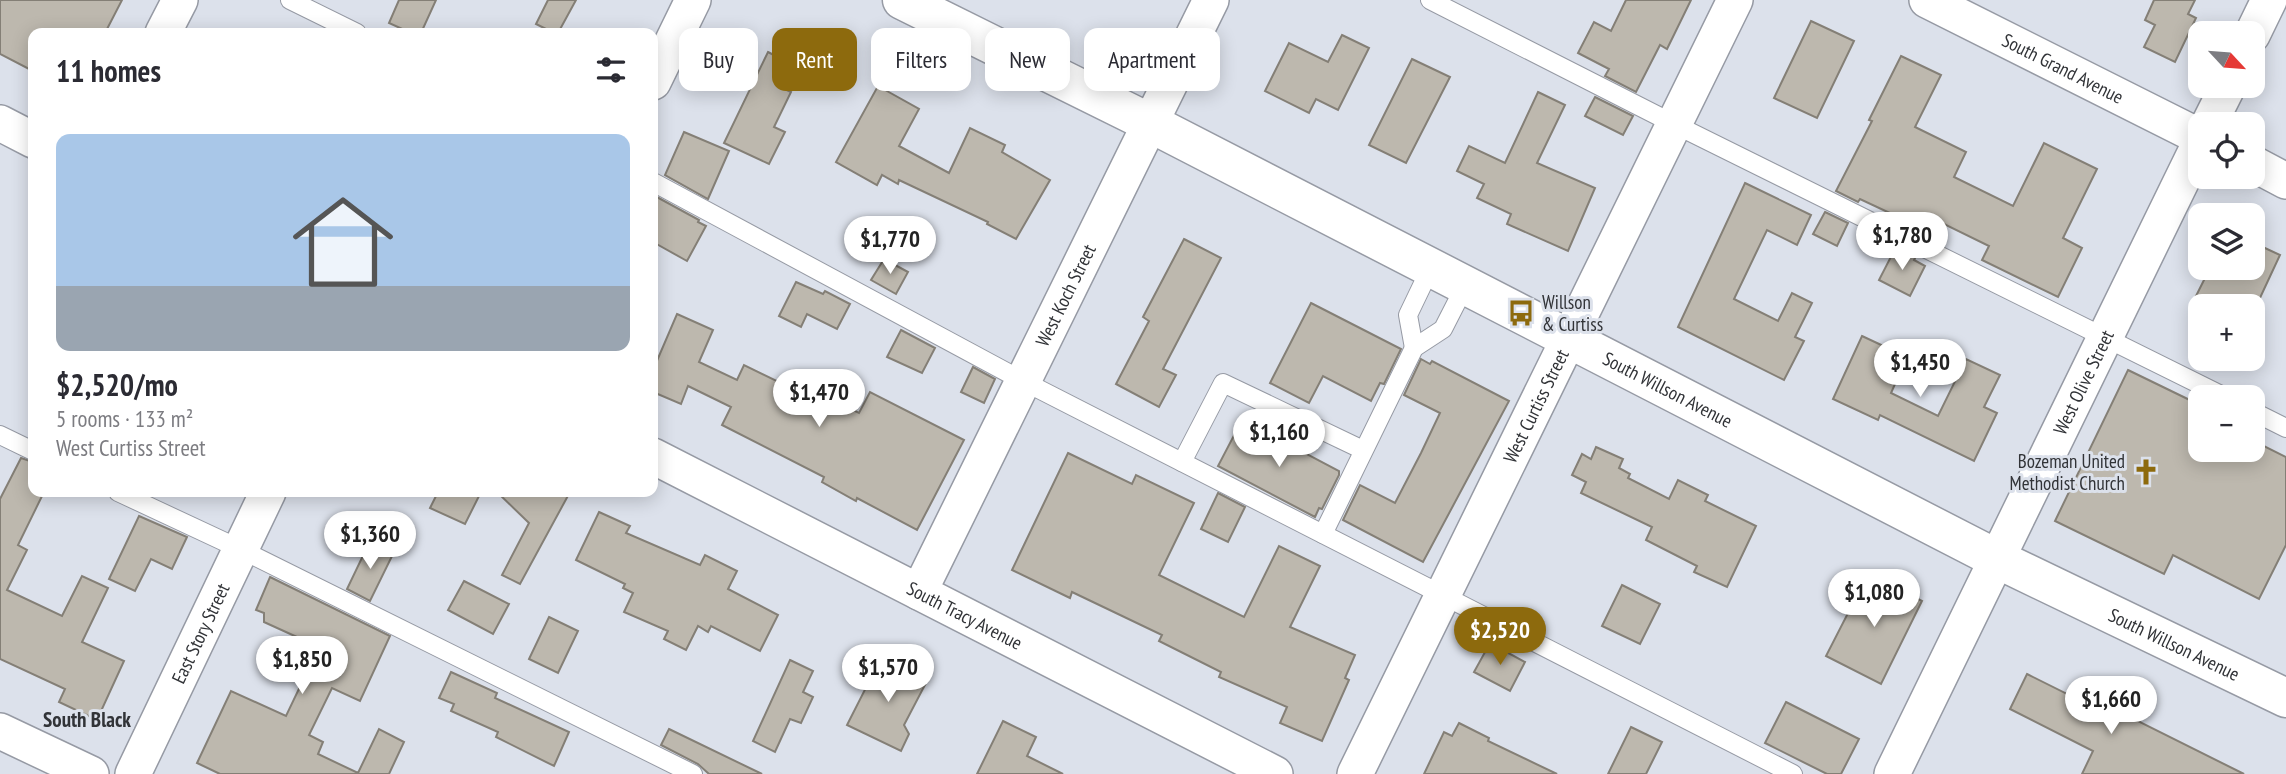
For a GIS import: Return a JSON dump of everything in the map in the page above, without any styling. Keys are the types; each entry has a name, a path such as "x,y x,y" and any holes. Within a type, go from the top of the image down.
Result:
{"main road":[{"name":"South Willson Avenue","path":"902,0 1466,284 1997,559 2286,698"}],"street":[{"path":"166,28 180,0"},
{"path":"658,72 693,0"},
{"name":"West Koch Street","path":"919,592 1211,0"},
{"name":"West Curtiss Street","path":"1354,774 1735,0"},
{"name":"South Grand Avenue","path":"1927,0 2188,130"},
{"path":"2259,21 2269,0"},
{"path":"0,123 28,137"},
{"name":"West Olive Street","path":"1892,774 2188,167"},
{"path":"2265,170 2286,181"},
{"name":"South Tracy Avenue","path":"658,459 1275,774"},
{"name":"East Story Street","path":"133,774 266,497"},
{"path":"0,731 91,774"}],"lane":[{"path":"290,0 347,28"},
{"path":"1430,0 2201,385"},
{"path":"658,185 1023,382 1793,774"},
{"path":"1414,348 1408,315 1431,267"},
{"path":"1323,534 1414,348 1443,329 1466,284"},
{"path":"1182,462 1223,383 1363,450"},
{"path":"2265,418 2286,428"},
{"path":"0,435 28,449"},
{"path":"129,497 240,549 693,774"}],"building":[{"path":"0,0 122,0 108,28 28,28 28,68 0,54"},
{"path":"399,0 436,0 423,28 400,28 389,23"},
{"path":"548,0 576,0 561,28 544,28 536,24"},
{"path":"1626,0 1691,0 1667,49 1660,45 1636,92 1605,76 1609,69 1578,53 1594,22 1611,31"},
{"path":"2154,0 2195,0 2188,14 2196,18 2195,21 2188,21 2188,35 2175,62 2144,47 2155,25 2145,20"},
{"path":"1811,21 1854,41 1817,118 1774,98"},
{"path":"1342,35 1369,48 1338,110 1316,99 1309,113 1265,91 1289,43 1328,62"},
{"path":"768,52 772,54 772,91 791,92 774,127 785,132 769,164 724,143 749,91 758,91 758,73"},
{"path":"1901,56 1941,75 1915,127 1966,152 1954,177 2013,206 2044,143 2097,169 2063,238 2082,248 2058,297 1982,260 1989,246 1934,219 1926,236 1906,226 1909,222 1836,191"},
{"path":"1412,59 1450,77 1406,163 1369,145"},
{"path":"875,91 887,91 919,109 899,146 949,173 970,128 1005,145 1002,152 1050,180 1016,239 987,224 988,222 899,180 898,184 882,175 877,185 836,162"},
{"path":"1538,92 1565,105 1537,163 1595,188 1568,251 1507,224 1511,214 1477,198 1484,184 1457,171 1469,146 1505,163"},
{"path":"1595,97 1633,116 1623,135 1585,116"},
{"path":"684,132 729,151 708,199 665,175"},
{"path":"1745,183 1811,215 1797,245 1767,230 1734,299 1778,321 1792,293 1812,303 1795,337 1804,341 1784,380 1678,327"},
{"path":"658,198 706,226 687,261 658,245"},
{"path":"1825,212 1848,223 1837,246 1813,234"},
{"path":"1184,239 1221,258 1163,369 1176,375 1159,407 1116,384 1149,321 1143,317"},
{"path":"1896,247 1916,256 1914,260 1925,266 1910,296 1879,280"},
{"path":"2265,248 2280,255 2262,294 2197,294 2204,280 2265,280"},
{"path":"884,259 908,272 896,294 871,280"},
{"path":"796,282 823,294 825,291 850,304 837,329 807,314 801,327 779,316"},
{"path":"1311,303 1401,349 1384,384 1380,383 1371,401 1323,376 1309,403 1270,383"},
{"path":"677,314 713,330 699,362 737,380 744,365 793,389 796,383 859,413 870,392 964,440 917,530 857,498 856,501 822,482 824,477 722,425 731,407 688,386 681,404 658,394 658,358"},
{"path":"901,330 935,348 922,373 887,357"},
{"path":"1862,336 1907,357 1891,393 1938,416 1966,359 2000,375 1984,407 1997,413 1974,461 1880,415 1878,420 1833,399"},
{"path":"1421,359 1430,364 1432,361 1509,401 1423,562 1343,520 1360,485 1395,503 1421,453 1440,413 1404,395"},
{"path":"973,367 995,379 984,403 961,392"},
{"path":"2128,370 2188,399 2188,462 2265,462 2265,446 2286,457 2286,545 2259,599 2173,555 2164,574 2055,521"},
{"path":"1242,420 1339,471 1322,509 1319,508 1315,517 1218,466"},
{"path":"1596,447 1623,459 1619,468 1630,474 1628,478 1669,499 1678,480 1708,495 1705,501 1756,526 1727,587 1694,572 1697,566 1646,540 1652,527 1581,493 1586,482 1572,475 1582,454 1591,459"},
{"path":"1068,453 1132,484 1136,475 1194,503 1159,575 1244,617 1279,546 1320,566 1290,627 1355,655 1345,678 1349,680 1322,741 1280,723 1287,707 1219,677 1221,672 1159,641 1162,635 1072,592 1070,598 1012,570"},
{"path":"21,458 28,460 28,497 42,497 18,545 27,550 7,590 62,616 82,576 108,588 82,642 124,661 97,720 59,702 65,689 0,659 0,499"},
{"path":"1218,493 1245,507 1228,542 1201,529"},
{"path":"436,497 478,497 465,524 430,508"},
{"path":"502,497 567,497 520,584 502,575 529,523"},
{"path":"599,512 630,526 626,533 700,565 705,555 737,571 728,589 778,615 760,651 711,626 708,632 698,626 686,650 664,639 668,631 624,612 633,593 623,588 625,584 576,560"},
{"path":"139,516 187,537 172,569 151,559 135,591 109,579"},
{"path":"370,541 394,552 370,601 347,589"},
{"path":"1868,574 1922,601 1881,684 1826,656"},
{"path":"270,577 390,636 360,701 332,688 309,735 323,742 318,754 358,773 379,729 404,742 389,774 220,774 197,763 231,691 286,716 319,647 264,622 264,613 256,610"},
{"path":"464,581 509,604 493,634 448,610"},
{"path":"1622,585 1660,604 1640,644 1602,626"},
{"path":"549,617 578,631 558,673 529,659"},
{"path":"1490,643 1525,662 1510,691 1474,672"},
{"path":"881,658 927,681 904,725 909,734 901,751 847,725"},
{"path":"790,660 813,671 803,692 813,697 801,723 790,719 775,752 753,741"},
{"path":"451,672 497,693 495,698 569,732 554,766 496,737 498,732 451,711 454,704 439,698"},
{"path":"2027,674 2111,716 2114,709 2244,774 2082,774 2093,751 2010,709"},
{"path":"1786,702 1859,739 1841,774 1827,774 1765,743"},
{"path":"1003,721 1036,737 1027,756 1063,774 977,774"},
{"path":"1459,723 1489,738 1488,741 1557,774 1424,774 1444,732 1452,736"},
{"path":"1631,727 1662,742 1646,774 1608,774"},
{"path":"669,729 762,774 709,774 698,764 661,745"}],"place":[{"name":"Willson & Curtiss","path":"1521,313"},
{"name":"Bozeman United Methodist Church","path":"2146,472"}],"district":[{"name":"South Black","path":"87,720"}]}
